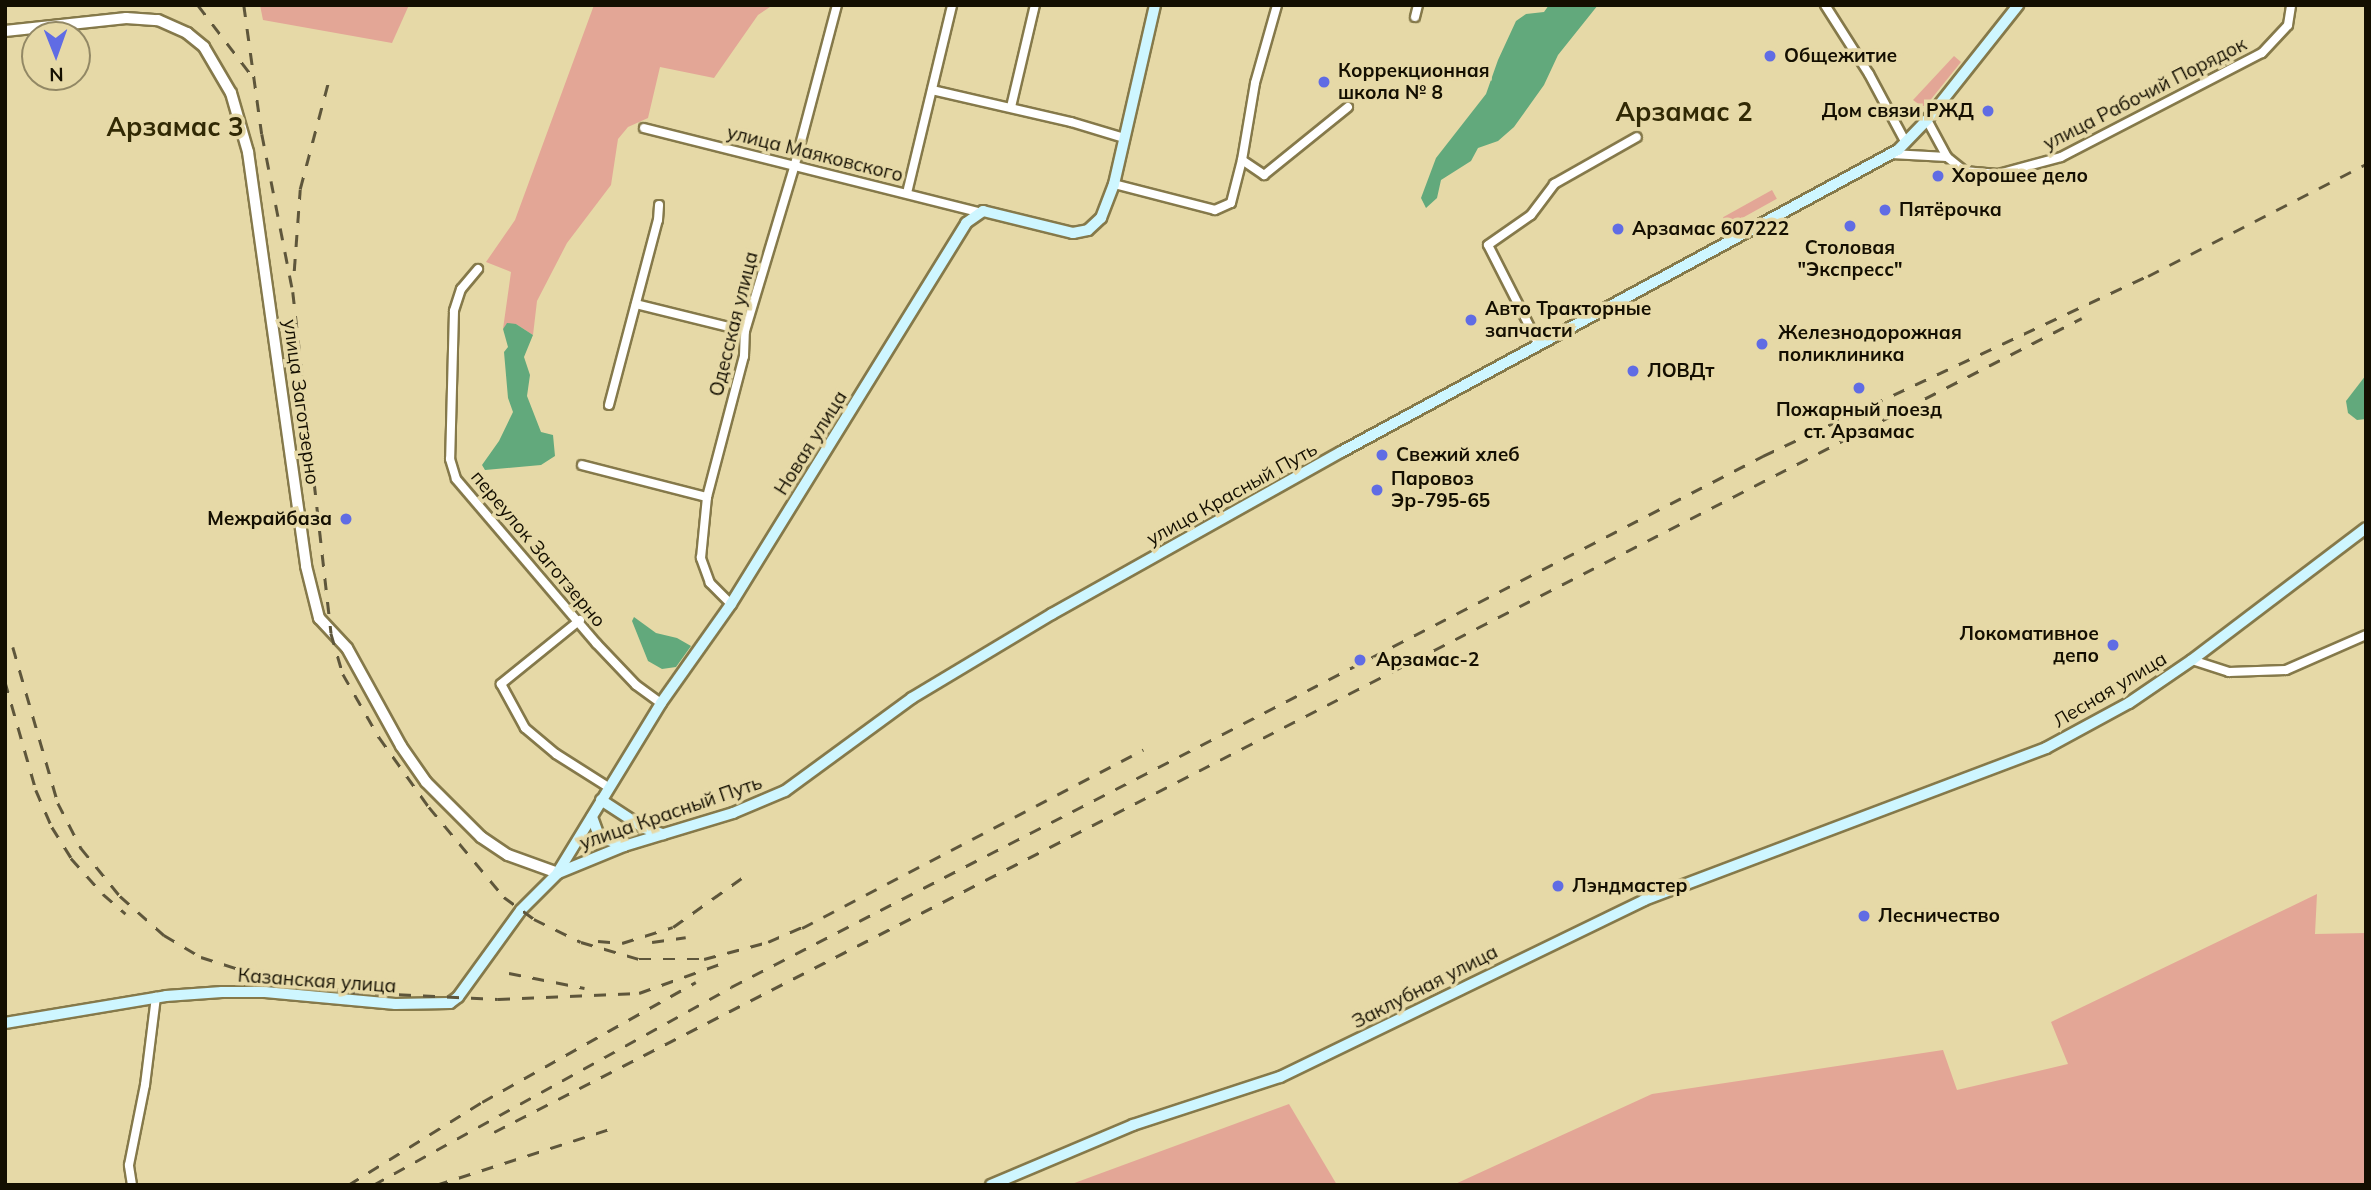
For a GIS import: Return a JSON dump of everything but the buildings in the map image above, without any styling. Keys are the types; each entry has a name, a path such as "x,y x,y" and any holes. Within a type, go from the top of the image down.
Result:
{"main road":[{"path":"978,212 997,214 1054,231 1088,230 1101,218 1114,184 1155,5"},
{"name":"улица Красный Путь","path":"458,997 521,910 558,873 624,846 743,810 785,791 912,698 969,663 1270,492 1891,154 1906,143 1927,120 2018,5"},
{"name":"Новая улица","path":"558,873 661,703 731,604 965,223 978,212"},
{"path":"2192,660 2366,528"},
{"name":"Лесная улица","path":"1873,814 2046,748 2120,708 2192,660"},
{"path":"601,800 644,828 663,834"},
{"name":"Заклубная улица","path":"991,1185 1133,1125 1280,1077 1644,900 1873,814"},
{"path":"592,817 599,836 624,846"},
{"name":"Казанская улица","path":"5,1023 156,997 265,992 424,1006 450,1003 458,997"}],"street":[{"name":"Одесская улица","path":"731,604 710,583 701,558 707,497 744,356 745,331 795,164 837,5"},
{"path":"907,192 952,5"},
{"path":"1011,107 1035,5"},
{"path":"1114,184 1215,210 1231,203 1242,160 1255,83 1277,5"},
{"path":"1415,17 1418,5"},
{"name":"улица Рабочий Порядок","path":"1891,154 1947,158 1964,171 1998,174 2061,157 2262,52 2288,25 2291,5"},
{"path":"1830,7 1906,143"},
{"name":"улица Заготзерно","path":"5,31 126,18 158,20 187,33 204,47 231,93 248,152 306,566 318,618 347,648 401,746 426,782 456,814 481,837 508,855 558,873"},
{"path":"932,90 1011,107 1124,138"},
{"path":"1242,160 1264,175 1348,107"},
{"path":"1927,120 1947,158"},
{"name":"улица Маяковского","path":"644,128 978,212"},
{"path":"1539,345 1488,245 1531,215 1554,184 1637,137"},
{"path":"609,405 659,205"},
{"name":"переулок Заготзерно","path":"478,270 461,289 454,311 450,459 456,478 479,508 580,620 596,643 636,685 661,703"},
{"path":"636,304 745,331"},
{"path":"582,465 707,497"},
{"path":"580,620 501,684 525,728 556,754 608,787"},
{"name":"Лесная улица","path":"2192,660 2210,667 2246,674 2286,670 2366,635"},
{"path":"132,1185 129,1165 145,1085 156,997"}],"shaded area":[{"path":"260,5 409,5 392,43 263,20"},
{"path":"594,5 773,5 758,15 714,78 660,67 648,118 628,127 618,139 611,185 567,243 537,301 533,335 516,324 507,324 503,329 511,272 486,262 515,220"},
{"path":"1549,5 1598,5 1558,55 1544,85 1514,127 1498,141 1478,148 1471,161 1441,180 1437,198 1426,208 1421,198 1436,158 1486,94 1516,21 1526,14 1544,12"},
{"path":"1954,56 1961,62 1924,108 1913,100"},
{"path":"1772,190 1777,199 1728,226 1723,217"},
{"path":"507,323 516,324 533,335 524,357 530,375 527,396 541,432 553,435 555,456 541,465 485,470 482,465 499,441 513,412 508,398 504,352 508,347 503,329"},
{"path":"2366,375 2366,419 2357,420 2348,413 2346,401"},
{"path":"634,617 656,633 677,638 691,646 676,667 662,669 648,661 632,621"},
{"path":"2317,894 2315,934 2366,933 2366,1185 1453,1185 1652,1094 1943,1050 1957,1090 2068,1064 2051,1022"},
{"path":"1289,1104 1337,1185 1069,1185"}],"railway":[{"path":"198,5 252,76"},
{"path":"244,5 262,134 293,292 331,633 343,674 379,737 429,807 504,897 534,919 581,942 639,959 704,959 768,942 809,924"},
{"path":"294,271 300,189 328,83"},
{"path":"373,1185 731,987 1763,456 2148,276 2366,164"},
{"path":"494,1132 2082,318"},
{"path":"13,647 58,803 81,848 120,896 164,935 201,957 261,976 351,992 498,999 639,993 728,961"},
{"path":"5,681 36,790 52,827 71,858 103,894 126,914"},
{"path":"802,928 1143,750"},
{"path":"598,941 622,943 673,927 746,875"},
{"path":"652,942 686,937"},
{"path":"509,973 585,988"},
{"path":"348,1185 482,1102 696,982"},
{"path":"436,1185 613,1128"}],"place":[{"name":"Общежитие","path":"1770,56"},
{"name":"Коррекционная школа № 8","path":"1324,82"},
{"name":"Дом связи РЖД","path":"1988,111"},
{"name":"Хорошее дело","path":"1938,176"},
{"name":"Пятёрочка","path":"1885,210"},
{"name":"Столовая \"Экспресс\"","path":"1850,226"},
{"name":"Арзамас 607222","path":"1618,229"},
{"name":"Авто Тракторные запчасти","path":"1471,320"},
{"name":"Железнодорожная поликлиника","path":"1762,344"},
{"name":"ЛОВДт","path":"1633,371"},
{"name":"Пожарный поезд ст. Арзамас","path":"1859,388"},
{"name":"Свежий хлеб","path":"1382,455"},
{"name":"Паровоз Эр-795-65","path":"1377,490"},
{"name":"Межрайбаза","path":"346,519"},
{"name":"Локомативное депо","path":"2113,645"},
{"name":"Арзамас-2","path":"1360,660"},
{"name":"Лэндмастер","path":"1558,886"},
{"name":"Лесничество","path":"1864,916"}],"district":[{"name":"Арзамас 2","path":"1684,112"},
{"name":"Арзамас 3","path":"175,127"}]}
